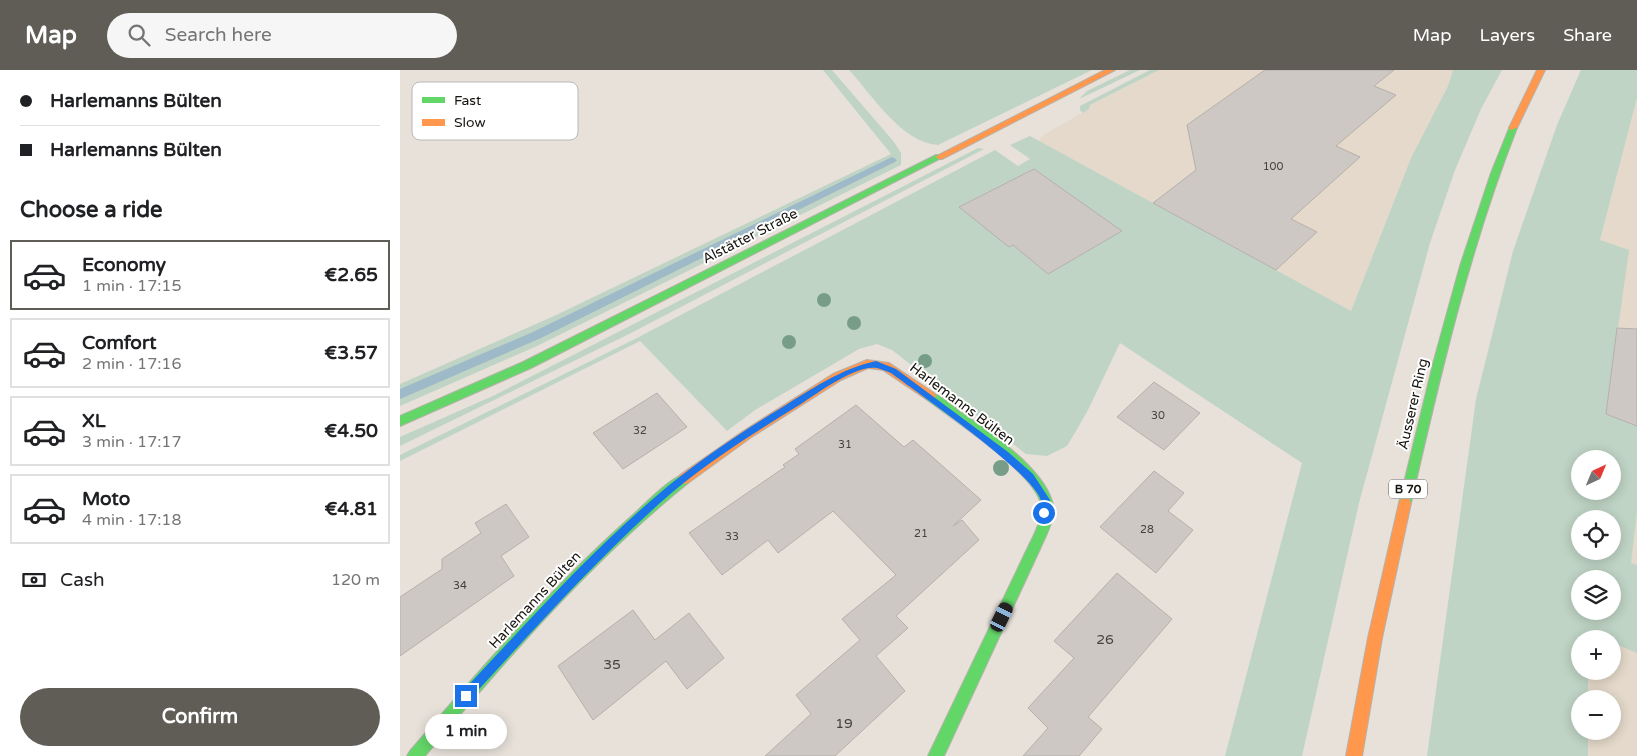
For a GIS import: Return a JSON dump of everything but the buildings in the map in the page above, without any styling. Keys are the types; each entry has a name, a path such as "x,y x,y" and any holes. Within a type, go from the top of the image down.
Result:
{"main road":[{"name":"Alstätter Straße","path":"400,421 527,365 1111,70"},
{"name":"Äusserer Ring","path":"1354,756 1361,709 1403,510 1444,341 1487,197 1518,113 1541,70"},
{"name":"Harlemanns Bülten","path":"415,756 466,696 582,571 657,500 699,466 770,419 840,376 858,368 876,364 894,371 909,381 1005,454 1030,476 1046,500 1043,526 1034,548 936,756"}],"shaded area":[{"path":"1159,70 1453,70 1448,86 1411,158 1351,311 1039,141 1042,136 1089,109 1089,106"},
{"path":"1637,98 1637,756 1588,756 1588,740 1621,740 1621,690 1588,690 1588,680 1621,680 1621,630 1588,630 1588,620 1621,620 1621,570 1612,570 1612,560 1621,560 1621,510 1612,510 1612,500 1621,500 1621,450 1593,450 1600,241"}],"green space":[{"path":"823,70 832,70 894,142 901,153 901,165 537,346 400,406 400,384 554,316 891,154"},
{"path":"849,70 1092,70 938,145 912,136 900,127 878,105"},
{"path":"1130,70 1140,70 1079,99 1087,91"},
{"path":"1150,70 1159,70 1090,105 1089,109 1083,113 1080,110 1080,106"},
{"path":"1453,70 1502,70 1481,109 1455,170 1430,243 1359,503 1302,756 1225,756 1302,463 1120,343 1087,412 1067,446 1047,456 1026,454 892,350 877,344 859,349 755,410 727,431 640,341 400,461 400,455 637,338 995,150 1018,166 1030,159 1010,145 1030,136 1351,311 1411,158 1448,86"},
{"path":"1581,70 1637,70 1637,98 1600,240 1629,250 1606,414 1637,426 1637,512 1631,563 1637,565 1637,653 1621,646 1621,630 1571,630 1571,680 1588,680 1588,690 1571,690 1571,740 1588,740 1588,756 1427,756 1476,399 1513,251 1557,125"},
{"path":"978,148 984,149 631,333 400,446 400,437 495,395"}],"waterway":[{"path":"400,394 537,335 892,160"}],"traffic: fast":[{"path":"1405,503 1439,360 1464,266 1495,173 1513,128"},
{"path":"400,421 527,365 939,157"},
{"path":"930,396 1013,459 1040,488 1047,507 1044,525 1034,549 936,756"},
{"path":"415,756 533,623 598,556 631,524 684,479"}],"traffic: slow":[{"path":"939,157 1111,70"},
{"path":"1513,128 1541,70"},
{"path":"684,479 746,435 837,377 867,364 885,366 930,396"},
{"path":"1354,756 1375,638 1405,503"}],"route":[{"path":"466,696 582,571 657,500 699,466 754,429 840,376 858,368 876,364 894,371 1005,454 1030,476 1046,500 1044,513"}]}
